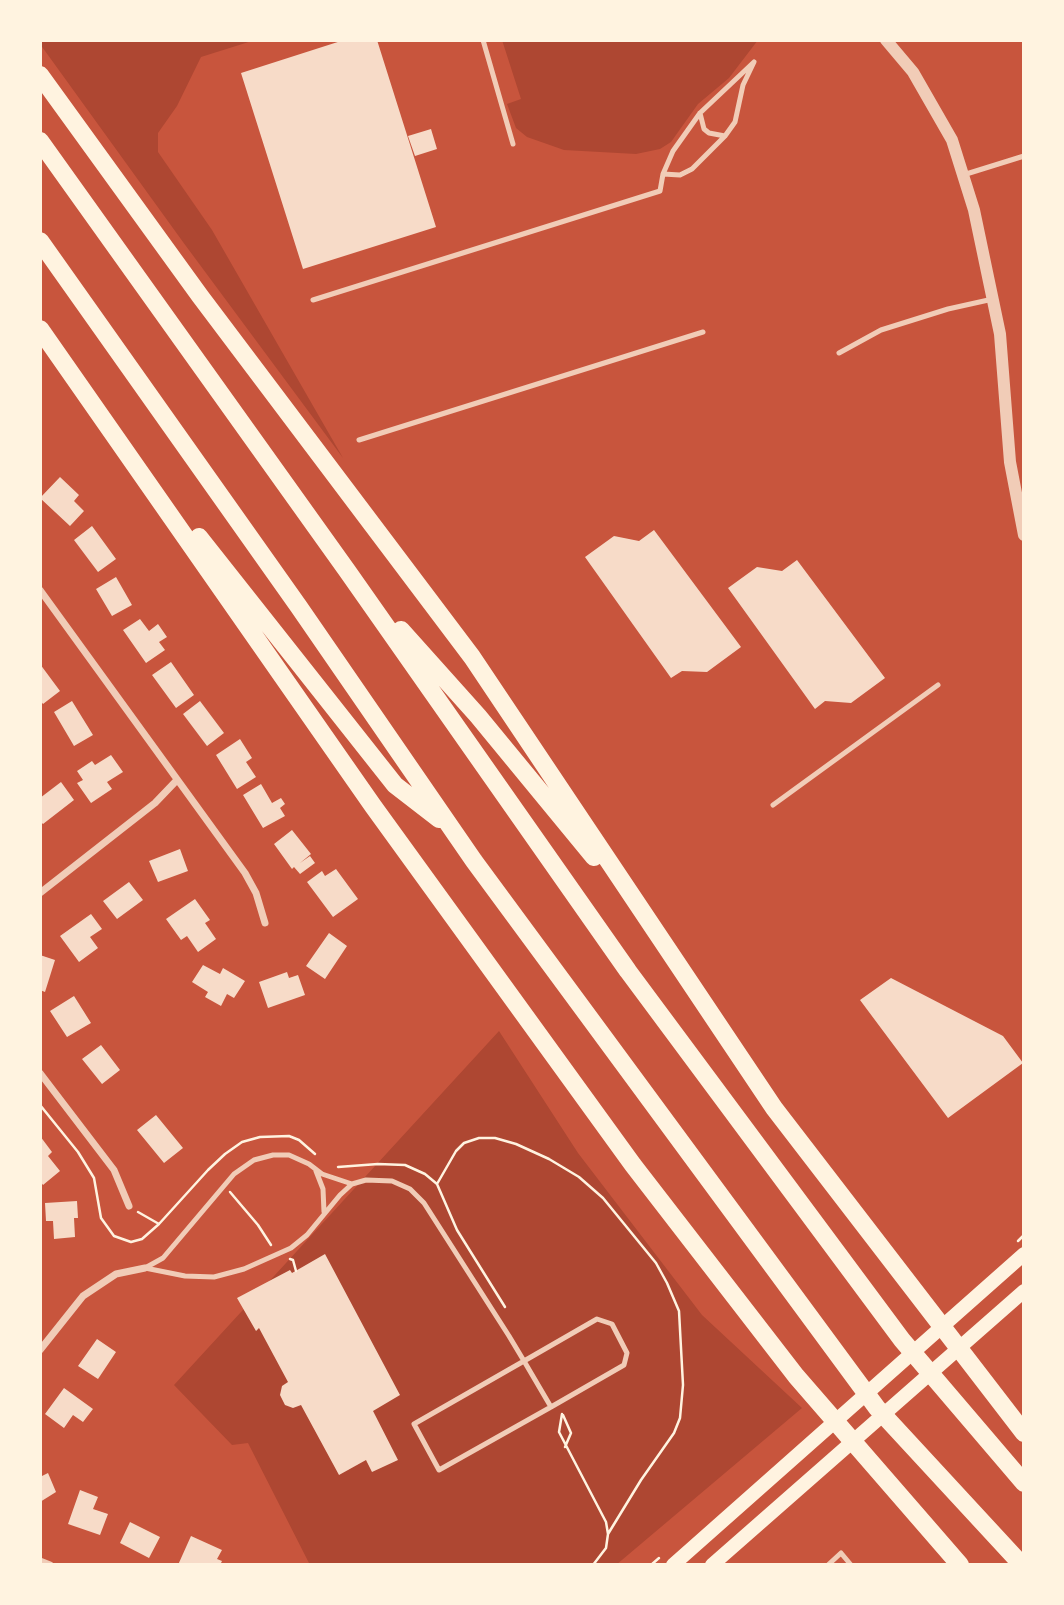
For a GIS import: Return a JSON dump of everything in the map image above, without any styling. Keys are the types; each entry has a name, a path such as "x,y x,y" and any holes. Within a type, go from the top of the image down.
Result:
{"highway":[{"path":"40,75 200,296 472,657 774,1108 1024,1433"},
{"path":"40,141 348,572 628,971 902,1340 1024,1483"},
{"path":"40,241 453,830 877,1408 1022,1565"},
{"path":"40,329 373,806 633,1165 796,1376 960,1565"},
{"path":"90,400 395,785 453,830"},
{"path":"348,572 478,716 660,938"}],"main road":[{"path":"673,1565 1024,1254"},
{"path":"712,1565 1024,1291"}],"street":[{"path":"886,40 914,72 953,140 974,210 1000,334 1010,462 1024,534"},
{"path":"40,590 245,873 256,893 265,923"},
{"path":"40,893 155,803 177,780"},
{"path":"40,1073 114,1170 129,1206"},
{"path":"40,1350 83,1296 116,1274 145,1268"},
{"path":"40,1561 50,1565"}],"lane":[{"path":"483,40 513,144"},
{"path":"313,300 660,191 663,174 673,151 700,113 754,62 743,85 735,122 725,136 692,169 680,175 663,174"},
{"path":"700,113 704,129 709,133 725,136"},
{"path":"963,175 1024,156"},
{"path":"839,353 881,330 948,309 993,299"},
{"path":"359,440 704,331"},
{"path":"773,805 938,685"},
{"path":"145,1268 163,1258 234,1174 254,1160 274,1155 289,1155 322,1174 352,1184"},
{"path":"314,1168 323,1189 323,1216"},
{"path":"145,1268 185,1276 214,1277 244,1269 291,1248 307,1235 352,1184 366,1180 392,1181 410,1189 424,1203 551,1407"},
{"path":"597,1319 612,1324 627,1353 624,1365 551,1407 439,1470 414,1424 597,1319"},
{"path":"828,1565 841,1553 851,1565"}],"path":[{"path":"40,1105 78,1152 94,1178 101,1218 114,1236 131,1242 142,1239 159,1224 208,1170 242,1142 260,1137 289,1136 299,1140 323,1160"},
{"path":"436,1184 464,1143 479,1138 495,1138 516,1144 579,1177 603,1198 656,1264 667,1283 678,1311 683,1385 680,1418 674,1433 608,1534"},
{"path":"331,1167 405,1165 425,1174 436,1184 457,1230 510,1315"},
{"path":"225,1187 251,1216 278,1253 293,1260 296,1271"},
{"path":"129,1206 159,1224"},
{"path":"565,1447 571,1433 562,1413 559,1432 565,1447 606,1522 606,1548 593,1565"}],"shaded area":[{"path":"40,40 255,40 201,57 177,106 158,133 158,152 212,230 343,458 183,242 40,44"},
{"path":"502,40 758,40 729,78 698,104 671,142 660,149 636,154 564,150 527,137 516,128 507,104 521,99"},
{"path":"499,1031 578,1153 702,1315 802,1408 616,1565 310,1565 248,1443 232,1445 174,1385"}],"building":[{"path":"344,40 377,40 436,227 303,269 241,73"},
{"path":"431,129 437,149 415,156 408,136"},
{"path":"60,477 79,495 74,501 84,511 70,526 40,498"},
{"path":"92,526 116,559 98,572 74,540"},
{"path":"654,530 741,647 707,672 682,671 671,678 585,557 614,536 639,541"},
{"path":"797,560 885,678 851,703 825,701 815,709 728,588 757,567 782,571"},
{"path":"116,577 132,605 112,616 96,589"},
{"path":"140,619 149,631 158,624 167,637 159,642 165,650 146,663 123,630"},
{"path":"171,662 194,695 176,708 152,675"},
{"path":"40,664 60,691 43,704 40,700"},
{"path":"72,701 93,735 74,746 54,712"},
{"path":"200,701 224,733 207,746 183,714"},
{"path":"240,739 252,758 246,762 256,777 237,789 216,755"},
{"path":"111,755 123,772 107,782 112,789 91,803 77,783 83,780 77,771 92,761 95,765"},
{"path":"61,782 74,800 43,824 40,821 40,798"},
{"path":"261,784 272,803 281,798 285,804 280,808 285,816 263,828 243,795"},
{"path":"292,830 311,854 300,863 310,856 315,863 300,874 294,867 292,869 274,844"},
{"path":"180,849 188,871 158,882 149,861"},
{"path":"336,869 358,899 333,917 307,882 322,871 325,876"},
{"path":"129,882 143,900 117,919 103,901"},
{"path":"195,899 210,920 205,923 216,939 198,952 187,936 181,940 166,919"},
{"path":"91,914 102,929 90,937 98,948 79,962 60,936"},
{"path":"329,933 347,946 325,979 306,966"},
{"path":"40,955 55,960 45,992 40,990"},
{"path":"203,965 220,974 223,968 245,981 234,998 227,994 221,1006 205,997 208,992 192,982"},
{"path":"287,972 289,978 298,975 305,995 268,1008 259,982"},
{"path":"891,978 1003,1036 1023,1063 948,1118 860,1000"},
{"path":"74,996 91,1023 67,1037 50,1011"},
{"path":"101,1045 120,1070 102,1084 82,1059"},
{"path":"156,1115 183,1148 164,1163 137,1130"},
{"path":"40,1136 52,1152 48,1156 60,1171 43,1185 40,1181"},
{"path":"77,1201 75,1237 54,1239 53,1221 46,1221 45,1203"},
{"path":"325,1254 400,1395 373,1411 398,1460 372,1472 366,1460 339,1475 301,1405 293,1408 285,1405 280,1395 282,1386 288,1382 259,1328 256,1331 237,1298 290,1270 292,1273"},
{"path":"97,1339 116,1352 98,1379 78,1366"},
{"path":"64,1388 93,1409 83,1422 73,1415 64,1428 45,1414"},
{"path":"48,1473 56,1492 40,1502 40,1477"},
{"path":"80,1490 98,1497 93,1509 108,1514 100,1535 68,1524"},
{"path":"130,1522 160,1537 149,1558 120,1543"},
{"path":"191,1536 222,1550 217,1559 222,1561 220,1565 178,1565"}]}
